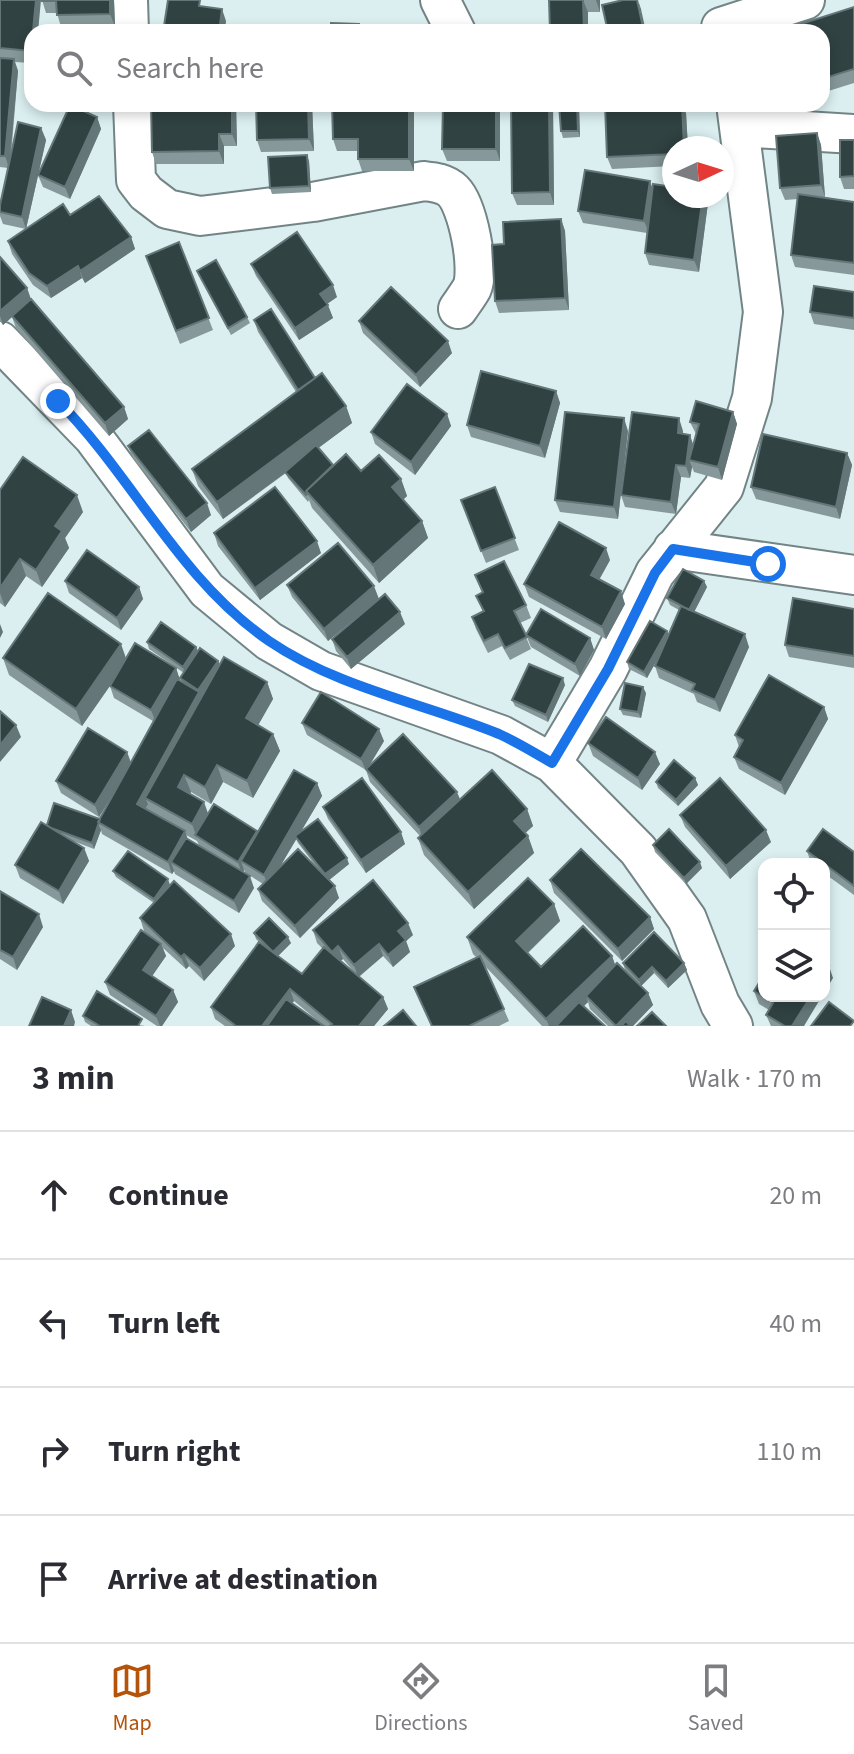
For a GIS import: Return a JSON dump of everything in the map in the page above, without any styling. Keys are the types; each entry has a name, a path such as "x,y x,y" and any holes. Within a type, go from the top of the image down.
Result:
{"street":[{"path":"128,0 129,24"},
{"path":"440,0 452,24"},
{"path":"718,20 805,0"},
{"path":"133,112 136,180 146,193 167,209 200,216 313,202 424,181 438,182 455,192 469,229 475,266 472,287 458,309"},
{"path":"552,763 608,669 655,573 724,487 752,398 763,312 738,116 854,134"},
{"path":"0,341 93,437 207,590 269,641 321,671 501,735 552,763 638,850 687,919 720,1004 733,1026"},
{"path":"673,549 854,575"}],"building":[{"path":"0,0 36,0 34,24 24,24 24,50 0,48"},
{"path":"42,0 110,0 110,14 57,15 56,1"},
{"path":"168,0 200,0 199,6 222,9 220,24 164,24"},
{"path":"549,0 583,0 584,24 550,24"},
{"path":"637,0 642,24 606,24 602,5"},
{"path":"854,7 854,69 830,76 830,24 801,24"},
{"path":"0,58 14,59 5,156 0,156"},
{"path":"67,112 86,112 97,117 65,187 38,175"},
{"path":"151,112 232,112 232,134 219,134 219,151 152,152"},
{"path":"256,112 308,112 309,139 257,140"},
{"path":"332,112 409,112 409,159 358,159 358,139 333,139"},
{"path":"443,112 496,112 496,149 442,149"},
{"path":"511,112 549,112 550,192 512,193"},
{"path":"560,112 577,112 578,131 561,131"},
{"path":"605,112 682,112 683,136 662,136 662,155 607,157"},
{"path":"18,122 41,128 22,217 0,212"},
{"path":"817,133 821,185 780,188 776,136"},
{"path":"840,140 854,140 854,176 840,177"},
{"path":"307,155 309,186 270,188 268,157"},
{"path":"585,170 650,181 644,221 578,211"},
{"path":"653,184 662,185 662,208 701,208 694,260 645,253"},
{"path":"798,194 854,202 854,263 791,255"},
{"path":"99,196 131,237 80,271 78,266 47,286 29,273 8,241 63,204 70,215"},
{"path":"561,219 565,298 495,301 492,245 504,244 503,222"},
{"path":"297,232 333,285 320,294 328,305 295,328 251,264"},
{"path":"179,242 209,318 176,331 146,256"},
{"path":"0,257 27,288 0,311"},
{"path":"216,260 247,317 228,328 197,271"},
{"path":"814,286 854,292 854,318 810,312"},
{"path":"391,287 448,341 416,375 359,321"},
{"path":"31,299 124,407 105,423 12,316"},
{"path":"271,309 315,378 298,390 254,320"},
{"path":"481,371 556,391 540,446 467,425"},
{"path":"322,373 346,406 217,502 192,469"},
{"path":"407,384 447,414 411,462 371,432"},
{"path":"696,401 733,412 718,467 689,460 699,424 690,422"},
{"path":"565,412 624,418 614,507 555,500"},
{"path":"632,412 679,418 678,433 690,435 686,466 676,465 671,502 621,495"},
{"path":"149,430 207,503 186,519 128,446"},
{"path":"763,434 847,453 836,507 751,487"},
{"path":"316,445 333,465 306,491 306,495 285,472"},
{"path":"346,454 361,471 379,455 401,479 392,487 422,521 373,565 306,491"},
{"path":"23,457 77,495 55,526 62,531 36,570 20,559 0,588 0,490"},
{"path":"275,487 317,541 255,588 214,533"},
{"path":"495,487 515,538 481,551 461,500"},
{"path":"559,522 606,548 591,575 621,591 602,627 524,584"},
{"path":"338,543 374,586 324,629 287,585"},
{"path":"87,550 139,587 117,618 65,581"},
{"path":"504,561 526,605 514,611 527,637 505,648 498,634 484,641 472,617 484,611 476,596 483,592 475,575"},
{"path":"683,569 704,581 689,610 667,598"},
{"path":"48,593 121,644 76,709 3,658"},
{"path":"385,594 400,612 347,657 332,639"},
{"path":"793,598 854,609 854,656 785,645"},
{"path":"681,606 745,634 715,700 692,690 695,684 655,666"},
{"path":"541,609 590,638 575,664 526,635"},
{"path":"650,621 667,631 644,672 627,662"},
{"path":"161,622 196,647 183,667 147,642"},
{"path":"135,643 176,668 151,710 110,686"},
{"path":"200,648 218,661 198,690 180,678"},
{"path":"224,657 267,682 246,718 273,734 247,781 217,765 205,787 184,775 178,787 204,802 192,824 145,798"},
{"path":"529,664 563,678 546,715 512,700"},
{"path":"769,675 824,707 781,783 734,757 743,740 735,735"},
{"path":"177,679 199,692 137,804 185,831 168,862 98,822"},
{"path":"625,683 643,687 638,712 620,709"},
{"path":"321,692 379,729 361,759 302,723"},
{"path":"0,711 16,725 0,745"},
{"path":"606,717 655,752 638,778 588,743"},
{"path":"88,728 127,752 95,805 56,781"},
{"path":"403,734 457,792 419,827 366,769"},
{"path":"674,760 695,778 676,800 656,782"},
{"path":"294,770 317,783 264,875 241,861"},
{"path":"492,770 527,809 514,821 528,836 468,892 418,838"},
{"path":"362,778 401,832 361,860 323,807"},
{"path":"720,778 766,830 726,866 680,815"},
{"path":"54,803 100,819 92,843 47,825"},
{"path":"214,804 257,831 238,862 195,835"},
{"path":"318,819 347,858 325,874 295,836"},
{"path":"41,822 84,848 59,891 15,865"},
{"path":"669,829 700,862 684,878 653,845"},
{"path":"823,829 854,852 854,886 830,868 830,858 816,858 807,851"},
{"path":"186,838 250,876 234,901 171,862"},
{"path":"298,849 335,886 295,926 258,889"},
{"path":"581,849 650,917 618,949 550,880"},
{"path":"128,851 168,879 154,899 113,871"},
{"path":"528,878 554,904 516,941 541,967 583,926 612,956 546,1019 467,937"},
{"path":"373,880 408,923 398,931 406,940 388,955 379,944 354,965 338,946 332,952 313,930"},
{"path":"174,881 231,934 200,968 184,954 181,957 140,918"},
{"path":"0,891 39,914 13,957 0,950"},
{"path":"269,918 288,937 273,952 254,933"},
{"path":"141,930 161,944 143,970 173,990 156,1016 105,982"},
{"path":"654,932 684,963 666,981 652,967 639,980 623,963"},
{"path":"259,942 302,974 324,947 383,997 359,1026 330,1026 332,1024 290,989 262,1026 236,1026 211,1007"},
{"path":"480,956 504,1009 469,1026 432,1026 414,987"},
{"path":"617,963 648,993 616,1026 586,996"},
{"path":"97,991 142,1019 138,1026 100,1026 83,1016"},
{"path":"42,997 71,1010 64,1026 29,1026"},
{"path":"286,999 324,1026 267,1026"},
{"path":"579,1002 605,1026 556,1026"},
{"path":"807,1002 792,1026 785,1026 766,1015 773,1003"},
{"path":"829,1002 854,1021 850,1026 811,1026"},
{"path":"403,1010 416,1026 384,1026"},
{"path":"652,1012 666,1026 637,1026"}],"route":[{"path":"58,401 93,437 207,590 269,641 321,671 501,735 552,763 608,669 655,573 673,549 768,564"}]}
